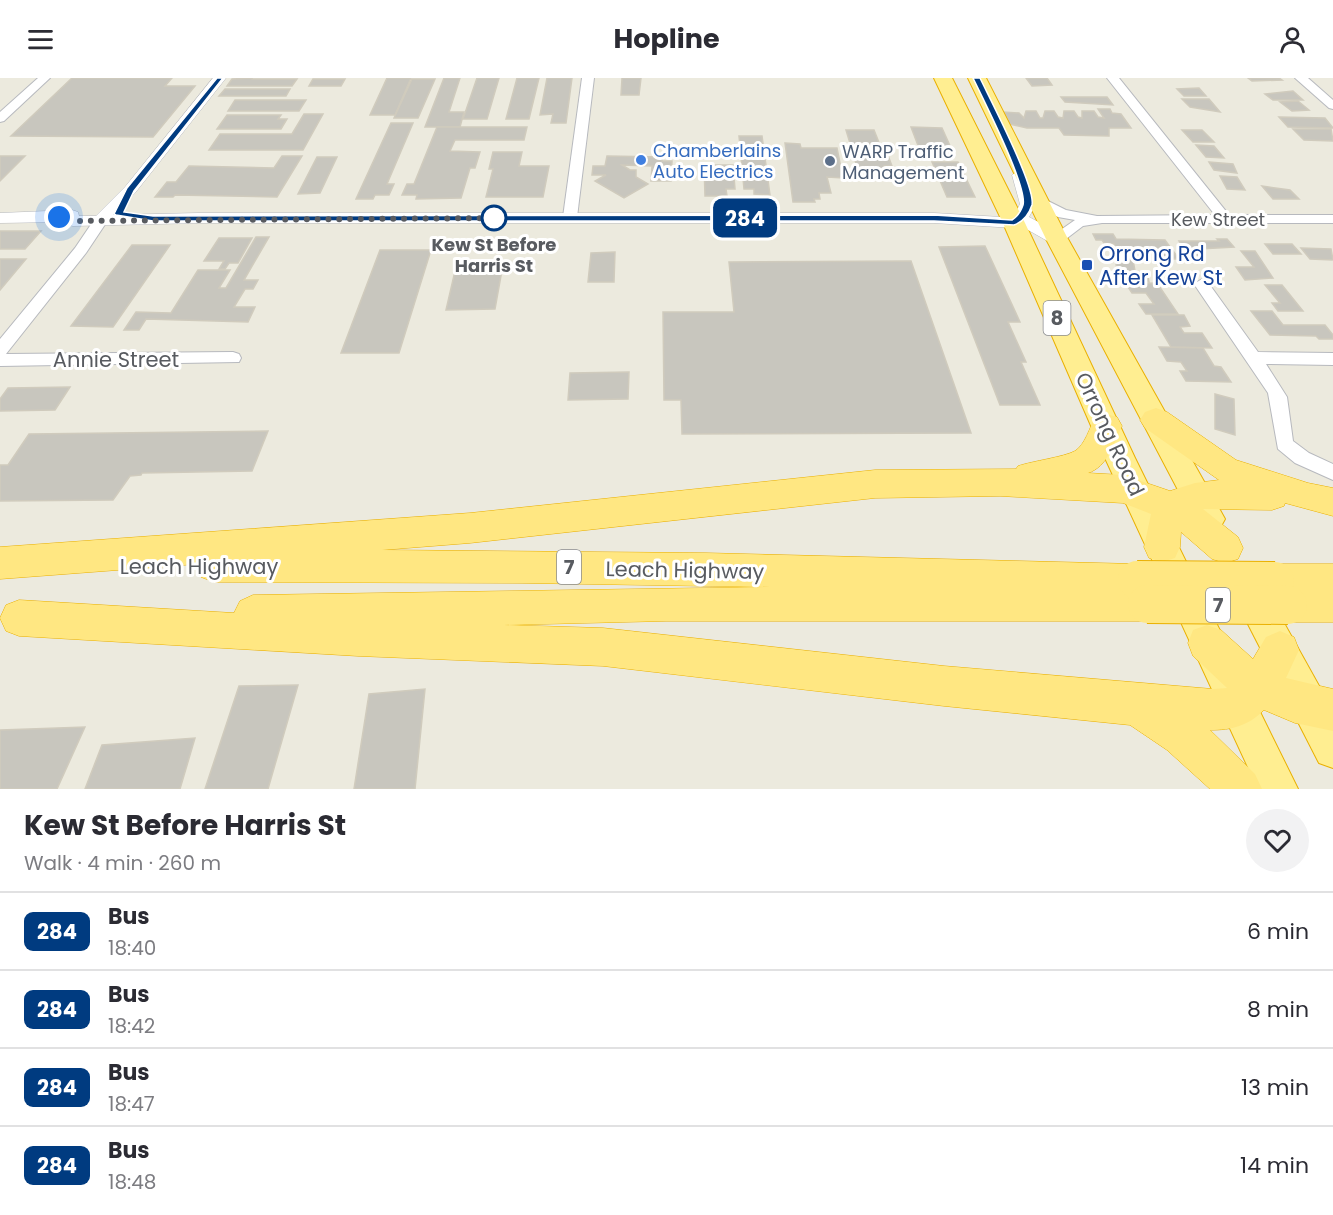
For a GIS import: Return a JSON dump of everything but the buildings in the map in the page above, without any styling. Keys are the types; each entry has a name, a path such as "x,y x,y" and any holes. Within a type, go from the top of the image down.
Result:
{"highway":[{"name":"Orrong Road","path":"943,78 1015,218 1106,426 1207,643"},
{"name":"Orrong Road","path":"977,78 1057,239 1156,420 1185,502"},
{"path":"1156,420 1225,469 1320,499"},
{"path":"1000,482 1086,461 1098,445 1106,426"},
{"path":"0,564 470,528 875,484 1000,482 1122,489 1185,502 1217,494 1320,499"},
{"path":"1162,547 1167,519 1185,502"},
{"path":"1185,502 1204,528 1225,548 1280,650 1322,709 1333,749"},
{"name":"Leach Highway","path":"0,564 176,567 398,564 708,569 996,579 1142,592"},
{"name":"Leach Highway","path":"1281,593 1333,581"},
{"name":"Leach Highway","path":"9,618 1142,592 1281,593 1333,605"},
{"path":"9,618 358,638 603,647 1136,705 1213,710 1249,697 1284,700 1322,709"},
{"path":"1207,643 1231,668 1249,697 1278,789"},
{"path":"1249,697 1280,650"},
{"path":"1136,705 1173,726 1195,743 1240,789"}],"street":[{"path":"0,118 44,78"},
{"path":"0,350 81,250 100,238 110,217 130,190 220,78"},
{"path":"570,218 588,78"},
{"path":"1113,78 1225,219"},
{"path":"1301,78 1333,106"},
{"path":"1009,144 1027,194 1028,204 1015,218"},
{"name":"Kew Street","path":"1039,202 1063,214 1102,219 1333,219"},
{"path":"0,218 59,217 73,221 110,217 1015,218 1057,239"},
{"name":"Kew Street","path":"1057,239 1079,223 1102,219"},
{"path":"1203,284 1256,358 1282,404 1281,428 1284,444 1302,458 1333,472"},
{"name":"Annie Street","path":"0,360 233,358"},
{"path":"1256,358 1333,359"}],"bus line":[{"name":"284","path":"220,78 130,190 119,214 153,218 934,218 1014,223 1020,219 1028,204 1027,194 1009,144 977,78"}],"place":[{"name":"Chamberlains Auto Electrics","path":"641,160"},
{"name":"WARP Traffic Management","path":"830,161"},
{"name":"Kew St Before Harris St","path":"494,218"},
{"name":"Orrong Rd After Kew St","path":"1087,265"}],"route":[{"path":"59,217 73,221 153,218 501,218 494,218"}]}
